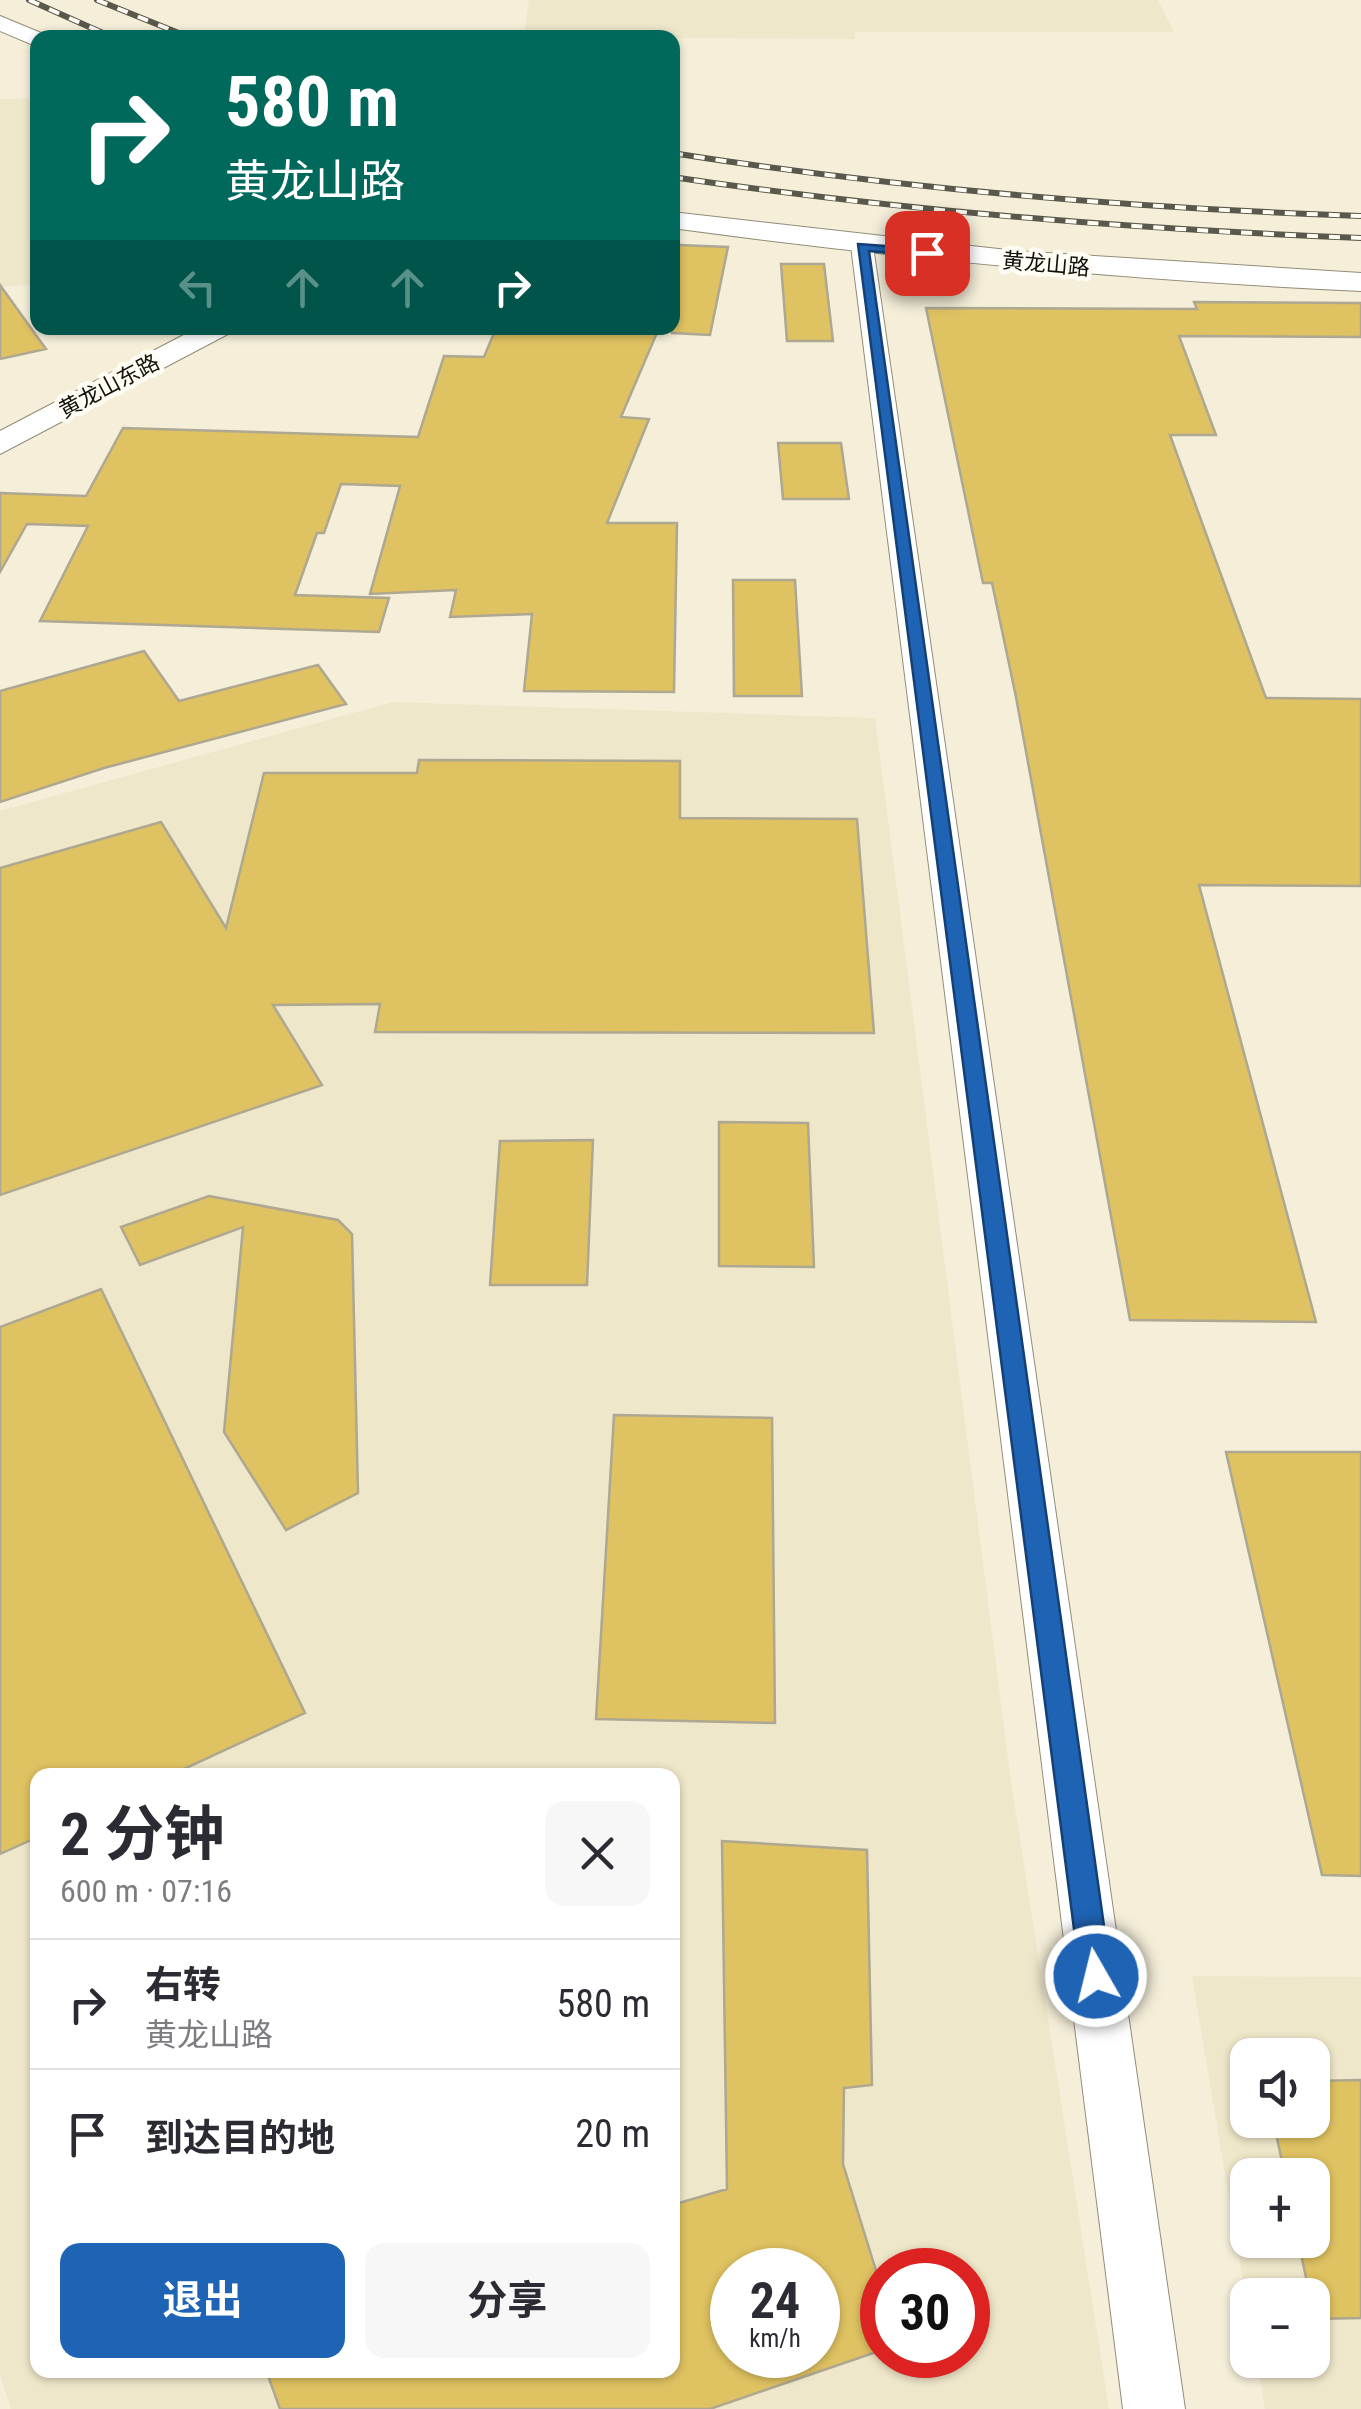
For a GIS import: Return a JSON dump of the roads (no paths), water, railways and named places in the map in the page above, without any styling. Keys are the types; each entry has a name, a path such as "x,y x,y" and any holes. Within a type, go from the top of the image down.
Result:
{"street":[{"path":"0,22 30,36"},
{"name":"黄龙山路","path":"680,221 862,246 1171,274 1361,282"},
{"path":"862,246 1154,2409"},
{"name":"黄龙山东路","path":"0,444 205,335"}],"railway":[{"path":"29,0 96,30"},
{"path":"97,0 171,30"},
{"path":"680,154 1016,195 1361,216"},
{"path":"680,178 1016,217 1361,238"}]}
